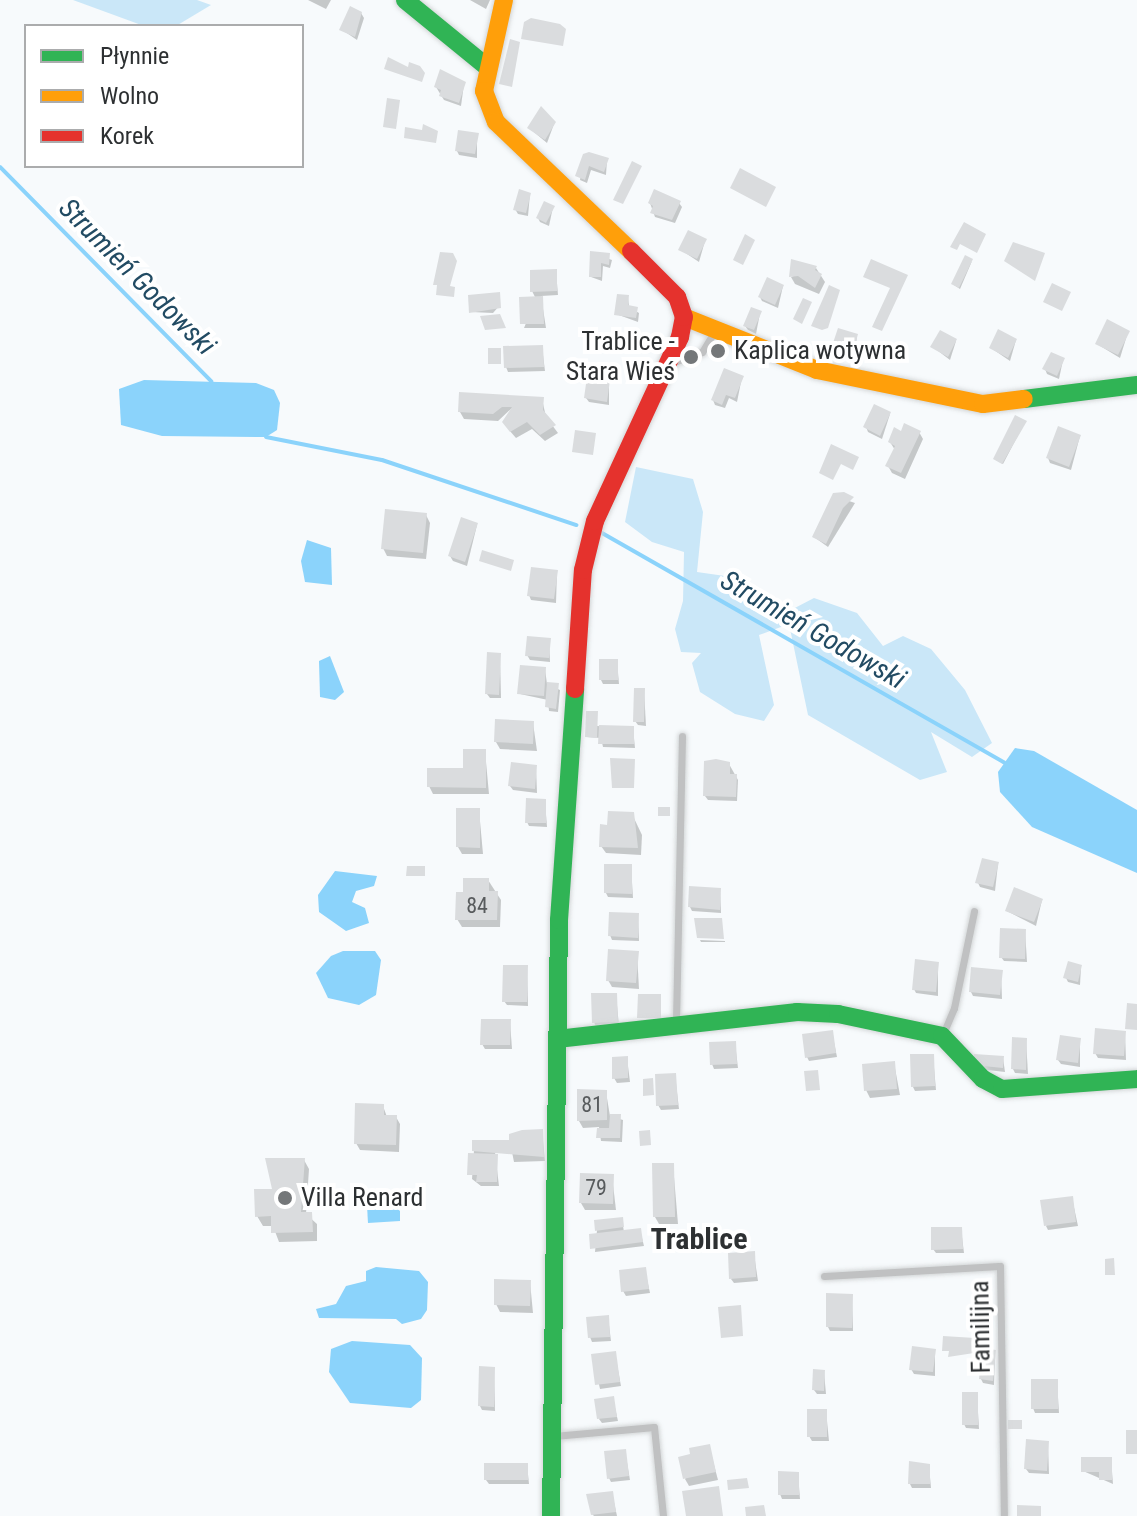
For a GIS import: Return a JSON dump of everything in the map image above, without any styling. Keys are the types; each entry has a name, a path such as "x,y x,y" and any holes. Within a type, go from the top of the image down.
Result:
{"street":[{"path":"405,0 486,66"},
{"path":"504,0 486,66 484,91 496,122 677,297 684,317 668,364 595,521 583,570 559,920 551,1516"},
{"path":"684,317 817,370 983,404 1137,385"},
{"path":"557,1039 676,1025 824,1013 942,1036 983,1079 1002,1089 1137,1079"}],"lane":[{"path":"668,364 702,352 716,328"},
{"path":"676,1025 682,736"},
{"path":"942,1036 954,1008 974,911"},
{"name":"Familijna","path":"824,1276 1000,1266 1004,1516"},
{"path":"552,1436 654,1427 663,1516"}],"shaded area":[{"path":"73,0 197,0 211,5 179,24 139,24"},
{"path":"636,467 693,479 703,512 697,572 732,577 754,600 789,611 814,598 857,613 883,646 903,636 931,649 965,690 992,743 972,757 931,732 947,772 920,780 808,715 789,624 759,635 774,705 764,721 735,714 700,692 692,663 701,653 681,652 675,629 683,601 684,552 652,542 625,522"}],"water":[{"path":"144,380 256,383 274,390 280,403 277,430 266,437 162,436 121,425 119,389"},
{"path":"307,540 331,548 332,585 305,582 301,561"},
{"path":"330,656 344,692 335,700 320,697 319,661"},
{"path":"1015,748 1034,751 1137,810 1137,873 1032,827 1000,792 998,772"},
{"path":"335,871 377,876 374,886 356,891 352,902 365,908 369,923 346,931 319,912 318,895"},
{"path":"343,951 375,951 381,960 376,995 359,1005 328,998 316,973 331,956"},
{"path":"372,1202 393,1205 400,1211 400,1221 368,1223 367,1206"},
{"path":"376,1267 419,1271 428,1282 427,1310 421,1319 402,1324 396,1319 319,1318 316,1309 336,1304 346,1286 366,1281 366,1271"},
{"path":"352,1341 410,1345 422,1358 421,1400 411,1408 350,1403 329,1372 331,1349"}],"building":[{"path":"350,6 362,12 355,37 339,30"},
{"path":"531,18 560,24 566,29 563,46 521,39 524,22"},
{"path":"510,39 520,42 512,87 499,84"},
{"path":"388,57 408,67 409,62 420,66 425,73 422,82 384,69"},
{"path":"440,69 466,82 459,103 439,96 441,90 434,87"},
{"path":"387,98 400,100 396,129 383,127"},
{"path":"541,106 556,122 545,140 527,128"},
{"path":"423,124 438,131 436,143 404,138 405,127 422,130"},
{"path":"458,130 479,133 475,154 455,151"},
{"path":"589,152 609,158 604,172 589,166 585,180 575,176 583,154"},
{"path":"632,161 642,166 623,204 613,200"},
{"path":"740,168 776,187 766,207 730,188"},
{"path":"519,189 531,193 526,213 513,210"},
{"path":"654,189 681,201 672,220 650,213 653,206 648,203"},
{"path":"544,201 555,206 546,223 536,218"},
{"path":"964,222 986,234 977,253 960,244 957,250 950,247"},
{"path":"688,230 707,239 697,259 678,250"},
{"path":"745,234 755,240 743,265 733,260"},
{"path":"1013,242 1045,253 1035,281 1004,261"},
{"path":"590,251 610,253 609,265 601,263 601,277 589,277"},
{"path":"440,252 453,253 457,261 450,286 455,287 454,297 436,295 437,285 433,285"},
{"path":"965,255 973,259 959,288 951,284"},
{"path":"791,259 817,266 815,270 822,274 815,288 798,276 789,277"},
{"path":"871,259 908,275 882,331 872,327 890,288 863,277"},
{"path":"557,269 557,291 530,292 530,270"},
{"path":"767,277 784,285 775,305 758,297"},
{"path":"1052,283 1071,292 1062,311 1043,302"},
{"path":"829,285 840,290 828,328 822,330 811,326"},
{"path":"500,292 501,308 469,313 468,295"},
{"path":"617,294 629,295 628,305 638,307 636,318 614,315"},
{"path":"543,296 544,324 520,324 519,297"},
{"path":"803,298 812,302 802,324 793,319"},
{"path":"751,307 762,311 754,330 743,326"},
{"path":"500,314 506,328 485,330 480,316"},
{"path":"1107,319 1130,331 1118,355 1095,344"},
{"path":"838,328 858,334 853,352 832,346"},
{"path":"998,329 1017,339 1008,358 989,348"},
{"path":"940,330 957,339 948,357 930,347"},
{"path":"543,345 544,367 504,368 503,346"},
{"path":"488,348 501,348 501,364 488,364"},
{"path":"1051,352 1065,358 1057,376 1042,369"},
{"path":"724,368 744,376 735,398 726,395 722,405 711,400"},
{"path":"587,377 610,380 607,402 584,398"},
{"path":"459,392 544,397 543,410 556,425 540,435 527,422 510,432 502,422 512,407 502,407 493,414 458,412"},
{"path":"874,404 891,412 880,436 863,427"},
{"path":"1015,415 1027,421 1002,464 993,459"},
{"path":"904,423 921,431 901,473 885,466 895,446 888,442 894,427 901,431"},
{"path":"1058,426 1081,435 1069,467 1046,458"},
{"path":"575,430 596,433 593,455 572,452"},
{"path":"831,444 859,457 853,470 841,464 833,480 819,473"},
{"path":"844,492 854,497 843,508 826,544 812,537 833,493"},
{"path":"385,509 427,513 423,553 381,549"},
{"path":"461,517 478,523 465,562 448,556"},
{"path":"482,550 514,560 511,571 479,561"},
{"path":"531,567 558,570 554,599 527,596"},
{"path":"527,636 551,638 549,658 525,656"},
{"path":"487,652 501,653 499,695 485,694"},
{"path":"599,659 618,659 618,680 599,680"},
{"path":"520,665 546,667 544,696 517,694"},
{"path":"547,682 559,683 556,709 545,707"},
{"path":"634,688 645,688 644,722 633,722"},
{"path":"586,711 598,711 597,738 585,737"},
{"path":"495,719 534,721 533,744 494,742"},
{"path":"599,725 634,726 634,744 598,744"},
{"path":"463,749 486,749 486,788 427,787 427,768 463,768"},
{"path":"610,758 635,759 634,788 612,788"},
{"path":"716,759 730,762 730,774 737,774 736,797 703,796 704,761"},
{"path":"511,762 537,765 535,789 508,786"},
{"path":"526,798 546,799 546,823 525,823"},
{"path":"658,807 670,807 670,816 658,816"},
{"path":"456,808 480,808 480,848 456,847"},
{"path":"608,811 634,812 638,848 599,847 600,824 607,825"},
{"path":"982,858 999,862 993,887 975,883"},
{"path":"604,864 632,864 632,894 604,893"},
{"path":"407,866 425,866 425,876 406,876"},
{"path":"463,878 489,878 489,891 498,891 497,920 455,920 456,892 463,892"},
{"path":"689,886 721,888 720,910 688,907"},
{"path":"1014,887 1043,899 1034,922 1005,911"},
{"path":"609,912 639,913 638,938 608,936"},
{"path":"694,918 722,918 724,939 697,938"},
{"path":"1000,928 1026,929 1025,959 999,958"},
{"path":"608,949 639,951 636,983 606,981"},
{"path":"915,959 939,962 936,992 912,990"},
{"path":"1068,961 1082,965 1078,982 1063,978"},
{"path":"503,965 528,965 527,1002 502,1002"},
{"path":"971,967 1003,970 1000,995 969,992"},
{"path":"591,993 617,993 618,1022 592,1023"},
{"path":"638,994 661,994 661,1018 637,1018"},
{"path":"1127,1003 1137,1004 1137,1030 1125,1029"},
{"path":"481,1019 511,1019 510,1045 480,1045"},
{"path":"1095,1028 1126,1031 1124,1056 1093,1054"},
{"path":"833,1030 836,1053 805,1058 802,1034"},
{"path":"1060,1035 1081,1038 1078,1063 1056,1060"},
{"path":"1012,1037 1027,1038 1026,1070 1011,1069"},
{"path":"736,1041 737,1064 710,1065 709,1042"},
{"path":"910,1054 934,1054 935,1086 911,1087"},
{"path":"974,1054 1004,1056 1003,1068 973,1065"},
{"path":"628,1056 628,1078 612,1079 612,1057"},
{"path":"895,1061 897,1089 864,1091 862,1064"},
{"path":"818,1070 820,1090 806,1091 804,1071"},
{"path":"676,1073 678,1105 656,1106 655,1074"},
{"path":"653,1078 654,1095 643,1096 643,1079"},
{"path":"577,1089 607,1090 607,1120 577,1121"},
{"path":"355,1103 384,1104 384,1115 397,1115 396,1145 354,1144"},
{"path":"610,1114 621,1114 620,1138 596,1138 597,1128 609,1128"},
{"path":"543,1129 544,1157 472,1151 472,1140 509,1140 509,1134"},
{"path":"650,1130 651,1145 640,1146 639,1131"},
{"path":"468,1153 498,1154 497,1182 476,1182 477,1175 467,1175"},
{"path":"265,1158 305,1158 301,1212 312,1212 313,1232 271,1233 271,1216 255,1217 254,1189 272,1189"},
{"path":"652,1163 674,1163 675,1217 653,1217"},
{"path":"580,1173 614,1174 613,1204 579,1203"},
{"path":"1073,1196 1076,1222 1044,1226 1040,1200"},
{"path":"623,1217 624,1227 595,1231 594,1220"},
{"path":"931,1227 962,1227 963,1249 931,1250"},
{"path":"641,1228 643,1242 590,1249 589,1234"},
{"path":"755,1251 756,1277 729,1279 728,1253"},
{"path":"1114,1258 1115,1275 1105,1275 1105,1259"},
{"path":"646,1267 649,1289 621,1292 619,1270"},
{"path":"494,1279 531,1280 530,1306 494,1305"},
{"path":"826,1293 853,1294 852,1328 826,1327"},
{"path":"741,1305 743,1336 721,1338 718,1307"},
{"path":"609,1315 610,1337 588,1338 586,1317"},
{"path":"943,1336 975,1338 974,1353 948,1357 949,1351 942,1351"},
{"path":"912,1346 936,1349 933,1372 909,1370"},
{"path":"982,1348 996,1350 993,1381 979,1379"},
{"path":"616,1351 620,1382 595,1385 591,1354"},
{"path":"479,1366 495,1367 494,1407 478,1406"},
{"path":"813,1369 825,1370 824,1391 812,1390"},
{"path":"1031,1379 1058,1379 1058,1409 1031,1409"},
{"path":"962,1392 978,1392 978,1425 962,1425"},
{"path":"614,1396 617,1417 597,1419 594,1399"},
{"path":"807,1409 827,1409 827,1437 807,1437"},
{"path":"1008,1420 1022,1420 1022,1429 1008,1429"},
{"path":"1126,1430 1137,1430 1137,1454 1126,1454"},
{"path":"1026,1439 1049,1441 1047,1471 1024,1469"},
{"path":"710,1444 716,1472 683,1479 678,1457 690,1454 689,1448"},
{"path":"626,1449 629,1476 607,1479 604,1451"},
{"path":"1081,1457 1112,1457 1112,1480 1099,1480 1099,1472 1081,1472"},
{"path":"909,1461 930,1464 930,1484 908,1484"},
{"path":"484,1463 528,1463 528,1480 484,1480"},
{"path":"778,1471 799,1472 799,1495 778,1495"},
{"path":"747,1478 749,1488 728,1490 727,1480"},
{"path":"719,1486 723,1516 686,1516 682,1491"},
{"path":"613,1491 616,1512 591,1515 586,1494"},
{"path":"764,1505 766,1516 746,1516 745,1507"},
{"path":"1017,1505 1041,1506 1041,1516 1017,1516"}],"waterway":[{"name":"Strumień Godowski","path":"0,167 211,381"},
{"name":"Strumień Godowski","path":"266,437 382,460 576,525"},
{"name":"Strumień Godowski","path":"602,533 1004,762"}],"traffic: fast":[{"path":"405,0 486,66"},
{"path":"1024,399 1137,385"},
{"path":"551,1516 559,920 575,689"},
{"path":"557,1039 797,1012 838,1014 942,1036 983,1079 1002,1089 1137,1079"}],"traffic: slow":[{"path":"504,0 484,91 496,122 631,251"},
{"path":"684,317 817,370 983,404 1024,399"}],"traffic: jam":[{"path":"575,689 583,570 595,521 680,337 684,317 677,297 631,251"}],"place":[{"name":"Kaplica wotywna","path":"718,351"},
{"name":"Trablice - Stara Wieś","path":"691,357"},
{"name":"Villa Renard","path":"285,1198"}],"district":[{"name":"Trablice","path":"699,1239"}]}
